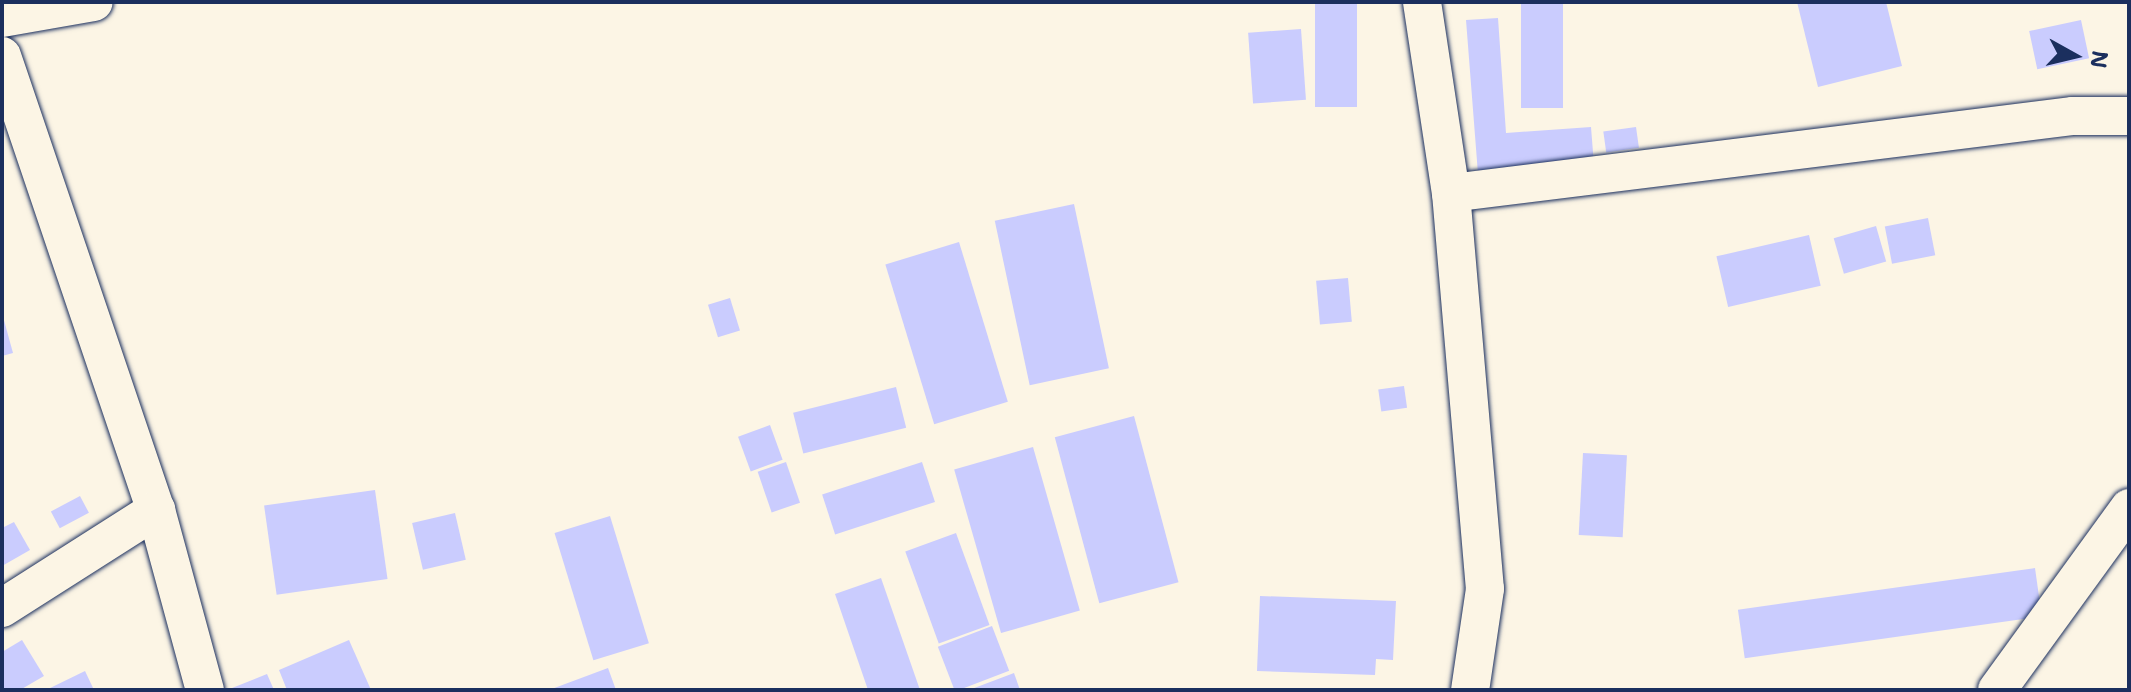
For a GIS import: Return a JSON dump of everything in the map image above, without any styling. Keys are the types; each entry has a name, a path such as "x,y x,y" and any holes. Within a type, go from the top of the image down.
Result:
{"street":[{"path":"2,18 94,2"},
{"path":"1422,2 1451,193 1485,589 1470,690"},
{"path":"2,56 156,510 205,690"},
{"path":"1451,193 2073,116 2129,116"},
{"path":"1997,690 2129,508"},
{"path":"2,608 156,510"}],"building":[{"path":"1315,2 1357,2 1357,107 1315,107"},
{"path":"1521,2 1563,2 1563,108 1521,108"},
{"path":"1797,2 1886,2 1902,66 1818,87"},
{"path":"1498,18 1506,133 1591,127 1594,165 1478,174 1466,20"},
{"path":"2081,20 2089,58 2037,69 2029,31"},
{"path":"1301,29 1306,100 1253,104 1248,33"},
{"path":"1636,127 1639,148 1606,152 1603,132"},
{"path":"1074,204 1109,368 1030,385 995,221"},
{"path":"1928,218 1935,255 1892,264 1885,226"},
{"path":"1876,226 1886,262 1844,274 1834,238"},
{"path":"1809,235 1821,286 1728,307 1716,256"},
{"path":"959,242 1008,402 934,424 885,265"},
{"path":"1348,278 1352,322 1320,325 1316,281"},
{"path":"730,298 740,331 718,337 708,305"},
{"path":"2,313 13,353 2,356"},
{"path":"1404,386 1407,408 1381,411 1378,390"},
{"path":"896,387 906,428 803,453 793,413"},
{"path":"1134,416 1179,582 1099,603 1055,437"},
{"path":"770,425 783,460 751,471 738,437"},
{"path":"1033,447 1080,610 1001,633 954,470"},
{"path":"1583,453 1627,455 1623,537 1579,535"},
{"path":"786,462 800,503 772,512 758,472"},
{"path":"922,462 935,502 835,534 822,494"},
{"path":"375,490 388,579 277,595 264,506"},
{"path":"80,496 89,513 60,528 51,511"},
{"path":"455,513 466,560 423,570 412,523"},
{"path":"610,516 649,643 593,660 555,533"},
{"path":"14,522 30,550 2,566 2,528"},
{"path":"956,533 990,625 939,644 905,551"},
{"path":"2035,568 2042,617 1745,658 1738,610"},
{"path":"881,578 920,690 868,690 835,594"},
{"path":"1260,596 1396,601 1393,660 1376,659 1375,675 1257,671"},
{"path":"992,626 1009,671 954,690 938,647"},
{"path":"22,640 44,676 20,690 2,690 2,652"},
{"path":"349,640 371,690 287,690 279,670"},
{"path":"608,668 616,690 549,690"},
{"path":"85,671 94,690 46,690"},
{"path":"1014,673 1020,690 969,690"},
{"path":"267,674 274,690 227,690"}]}
